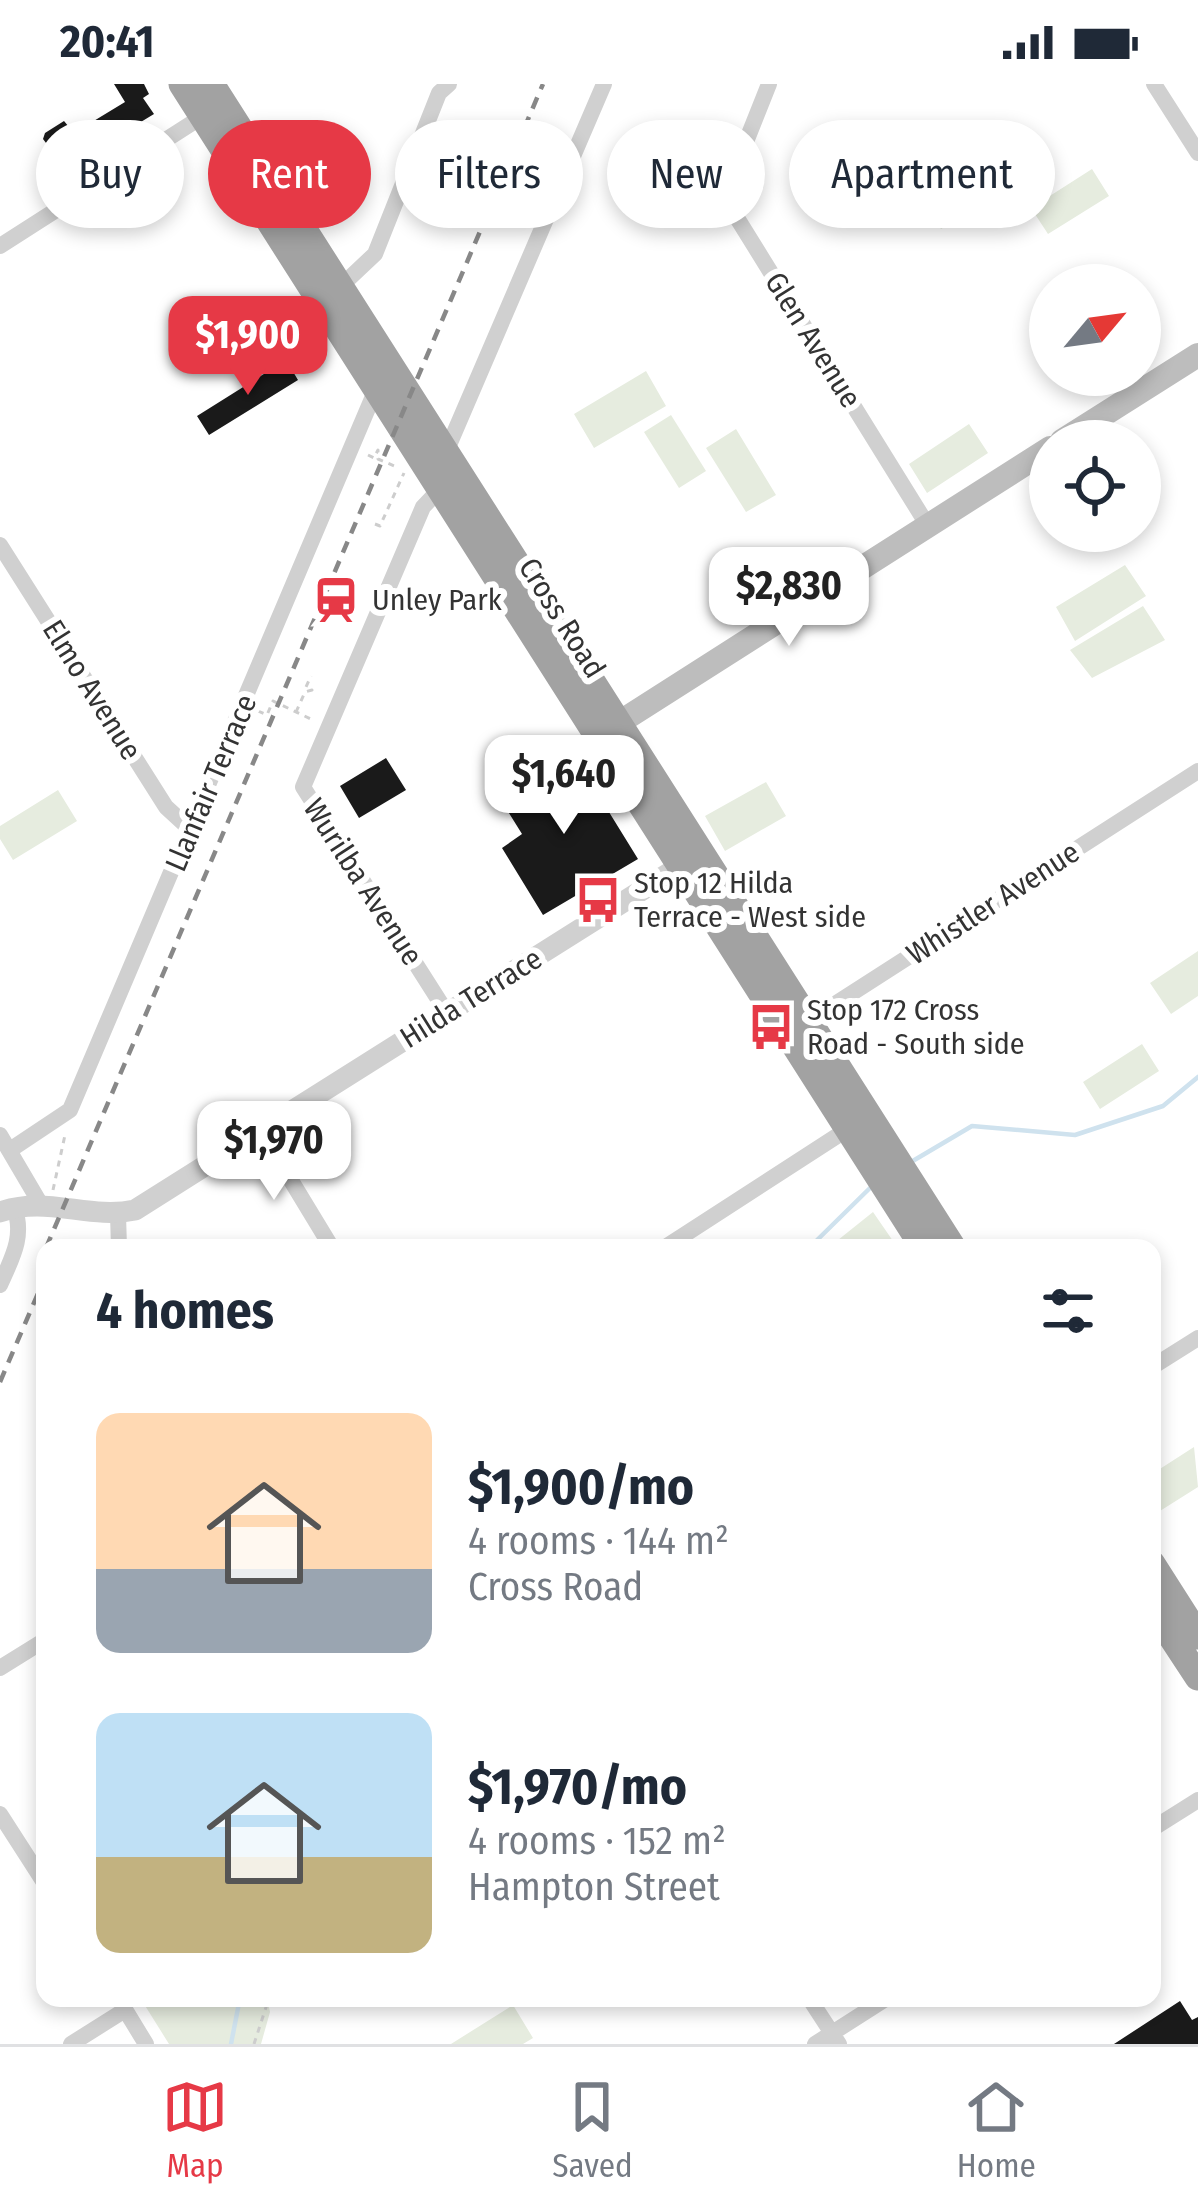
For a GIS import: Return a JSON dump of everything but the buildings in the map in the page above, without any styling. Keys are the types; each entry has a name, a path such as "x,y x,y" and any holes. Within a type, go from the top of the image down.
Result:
{"highway":[{"name":"Cross Road","path":"182,84 212,101 340,286 446,452 691,860 892,1174 945,1239"},
{"name":"Cross Road","path":"212,101 376,387 609,729"},
{"name":"Cross Road","path":"892,1174 920,1239"},
{"path":"1161,1594 1198,1636"},
{"path":"1161,1600 1198,1677"}],"main road":[{"path":"1095,420 1198,355"},
{"path":"609,729 1029,461"}],"street":[{"path":"340,286 375,254 439,92 449,84"},
{"path":"446,452 604,84"},
{"name":"Glen Avenue","path":"770,84 724,196 928,526"},
{"path":"1154,84 1198,153"},
{"path":"0,246 212,101"},
{"name":"Llanfair Terrace","path":"70,1110 376,387"},
{"name":"Wurilba Avenue","path":"441,488 423,507 303,787 447,1013"},
{"name":"Elmo Avenue","path":"0,545 166,807 191,830"},
{"name":"Whistler Avenue","path":"798,1028 1198,771"},
{"name":"Hilda Terrace","path":"118,1214 148,1203 691,860"},
{"path":"45,1203 5,1143 70,1110"},
{"path":"678,1239 859,1122"},
{"path":"260,1131 326,1239"},
{"path":"7,1209 45,1203 118,1214 118,1239"},
{"path":"0,1285 20,1224 7,1209"},
{"path":"1161,1361 1198,1338"},
{"path":"0,1668 36,1646"},
{"path":"1161,1823 1198,1800"},
{"path":"0,1814 36,1870"},
{"path":"71,2044 113,2007"},
{"path":"124,2007 146,2044"},
{"path":"815,2007 836,2038"},
{"path":"815,2044 836,2038 876,2007"}],"path":[{"path":"352,447 374,458 378,450 378,459 400,469 404,463 380,526 375,524"},
{"path":"296,712 305,692 312,690 306,687 311,676"},
{"path":"245,705 267,715 273,701 328,727"},
{"path":"45,1203 70,1110"},
{"path":"254,2044 266,2007"}],"shaded area":[{"path":"1092,169 1109,196 1048,234 1044,228 1055,228 1055,193"},
{"path":"646,371 666,406 594,448 574,414"},
{"path":"671,415 706,471 679,488 644,432"},
{"path":"969,424 988,453 927,493 909,464"},
{"path":"736,429 776,495 746,512 706,448"},
{"path":"1125,565 1146,596 1075,641 1056,607"},
{"path":"1143,606 1165,640 1092,678 1070,650"},
{"path":"766,782 786,816 725,851 705,816"},
{"path":"58,790 77,821 13,860 0,839 0,826"},
{"path":"1198,951 1198,996 1171,1014 1150,983"},
{"path":"1142,1044 1159,1071 1100,1109 1083,1082"},
{"path":"873,1212 892,1239 839,1239"},
{"path":"1194,1447 1198,1487 1161,1510 1161,1468"},
{"path":"146,2007 269,2007 261,2044 169,2044"},
{"path":"510,2007 533,2038 523,2044 451,2044"}],"waterway":[{"path":"911,1162 972,1126 1075,1135 1163,1106 1198,1077"},
{"path":"818,1239 871,1187"},
{"path":"231,2044 238,2007"}],"railway":[{"path":"50,1239 543,84"},
{"path":"0,1382 36,1298"}],"place":[{"name":"Unley Park","path":"336,600"},
{"name":"Stop 12 Hilda Terrace - West side","path":"598,900"},
{"name":"Stop 172 Cross Road - South side","path":"771,1027"}]}
